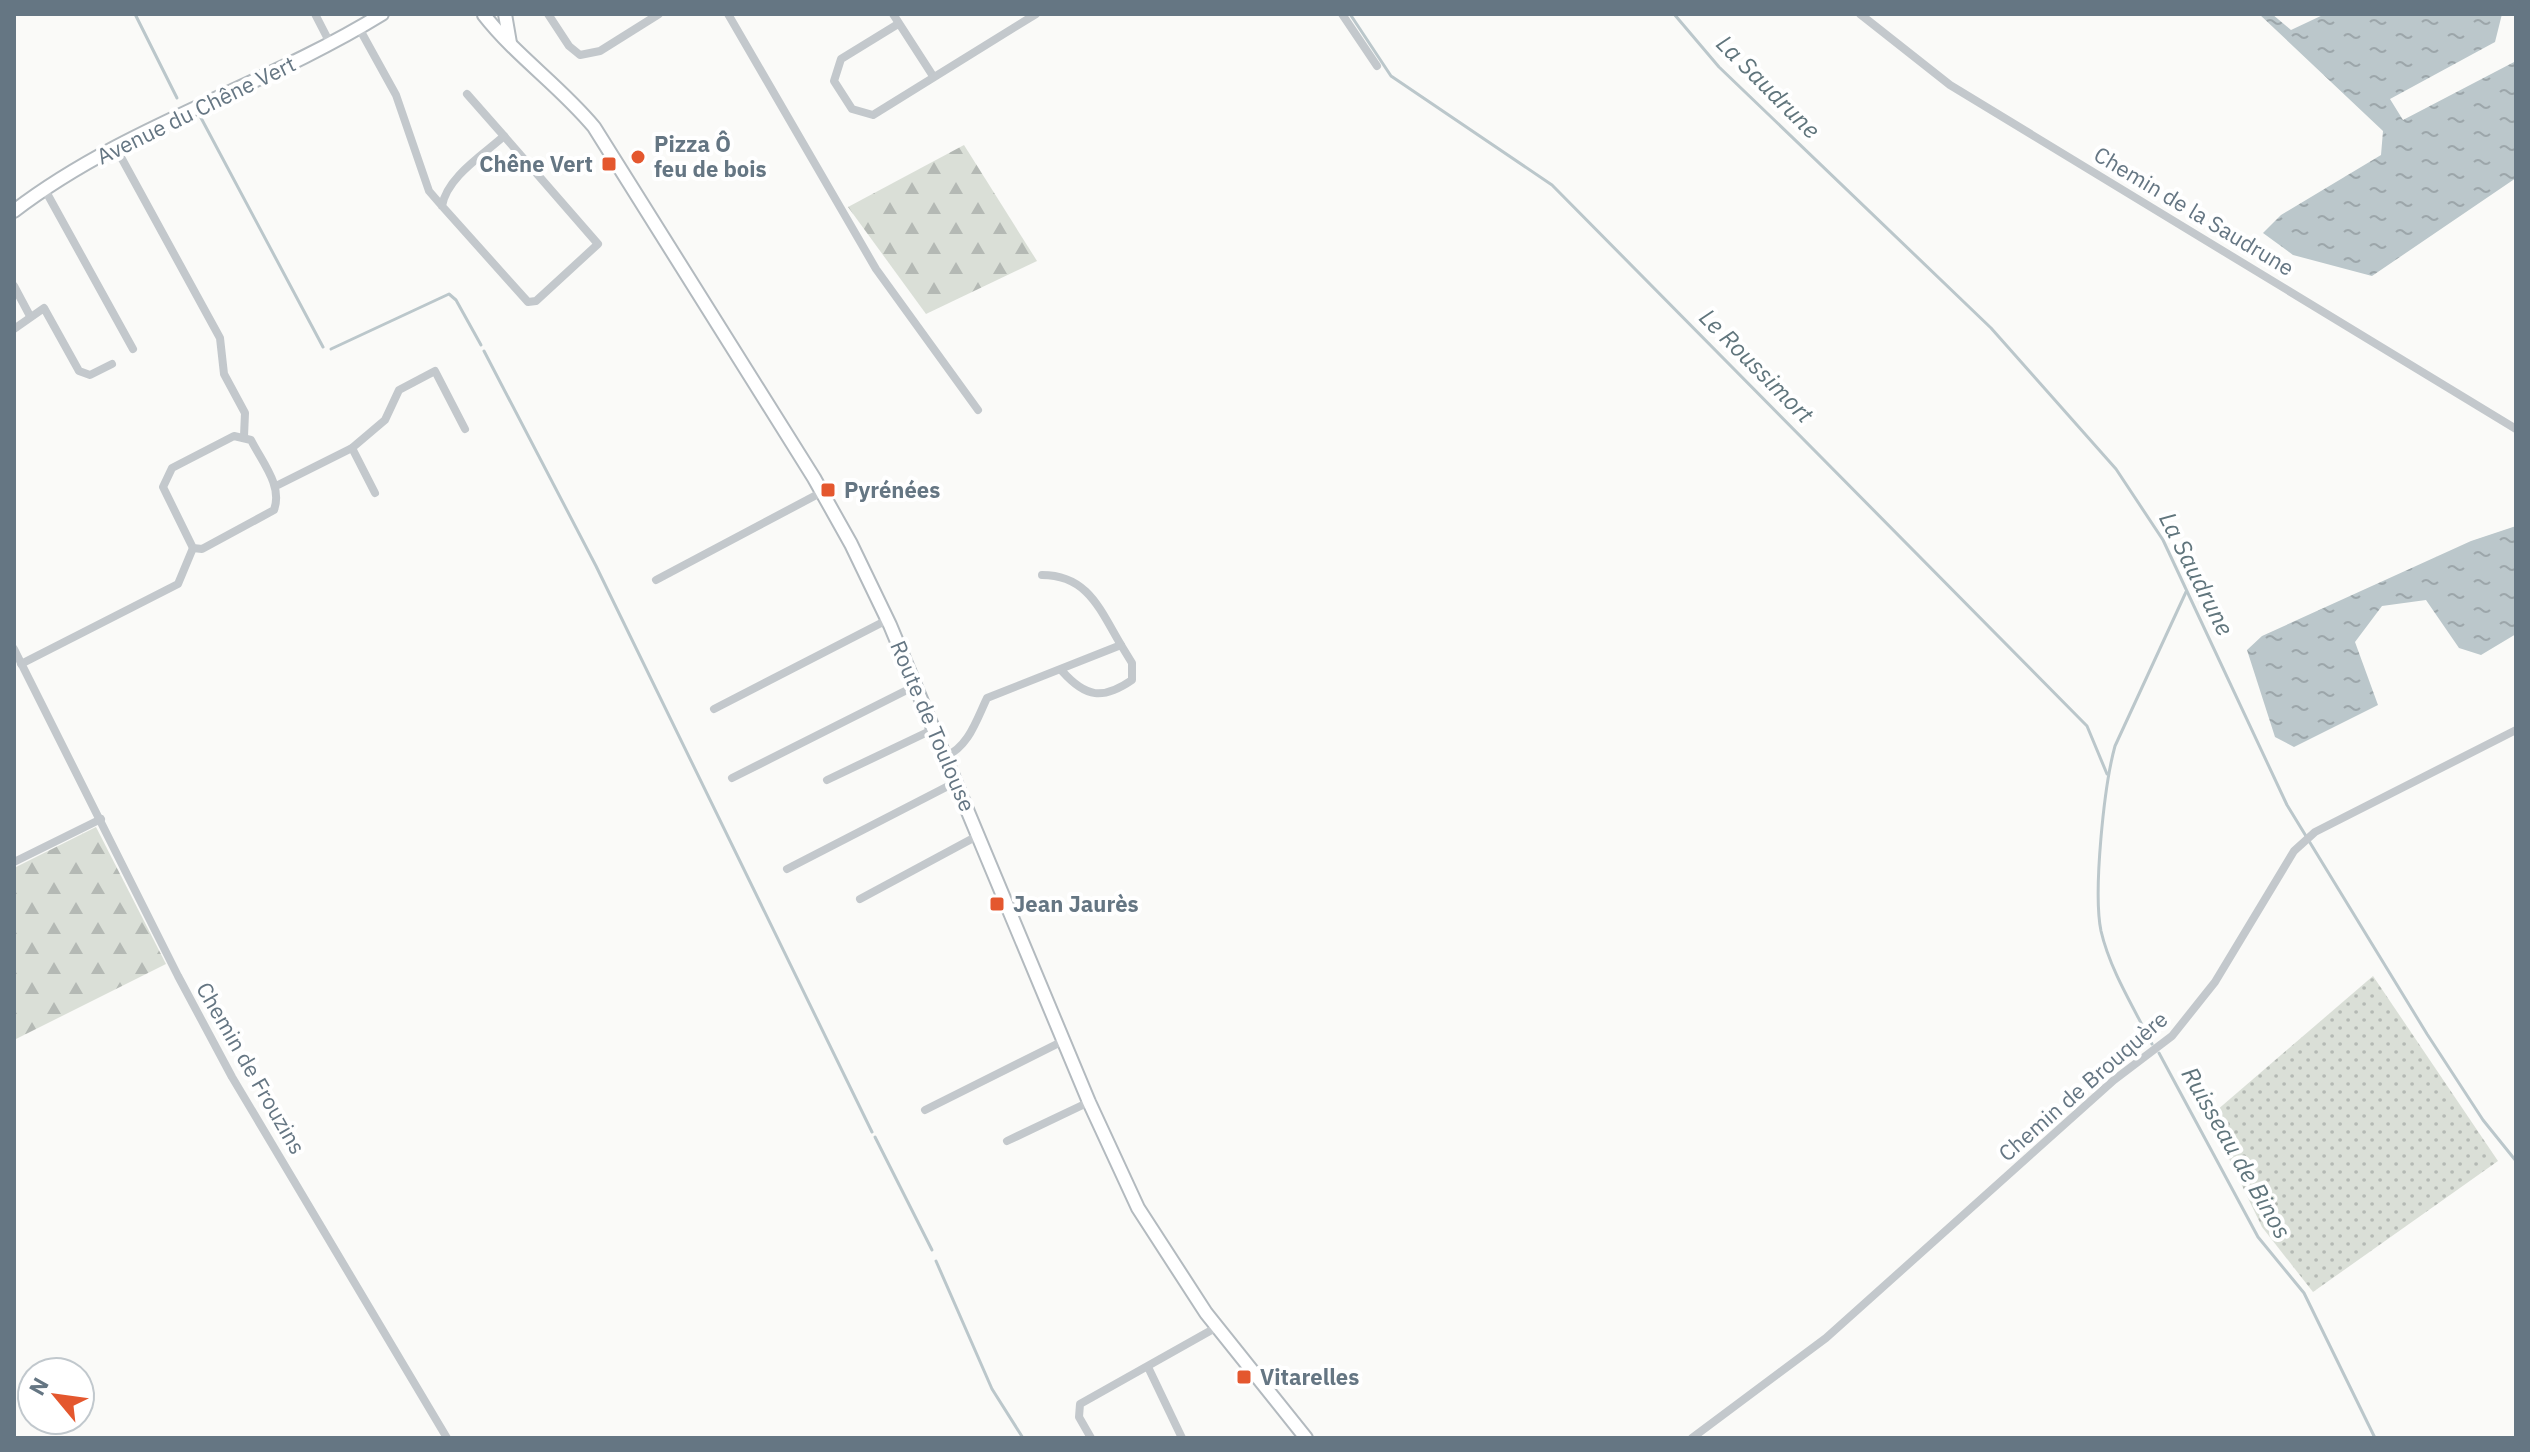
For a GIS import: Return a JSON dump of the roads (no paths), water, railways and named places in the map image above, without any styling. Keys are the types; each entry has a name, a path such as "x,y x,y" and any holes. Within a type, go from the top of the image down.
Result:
{"main road":[{"name":"Avenue du Chêne Vert","path":"14,211 44,188 116,148 248,81 331,45 382,14"},
{"path":"483,14 494,14"},
{"name":"Route de Toulouse","path":"483,14 504,41 510,43 572,100 594,127 822,492 887,620 1089,1102 1138,1208 1160,1246 1217,1327 1306,1438"},
{"path":"505,14 510,43"}],"street":[{"path":"315,14 331,45"},
{"path":"548,14 569,46 580,55 600,51 659,14"},
{"path":"728,14 876,269 978,410"},
{"path":"893,14 933,76"},
{"path":"898,24 841,59 834,81 852,109 873,115 1036,14"},
{"path":"1342,14 1377,66"},
{"name":"Chemin de la Saudrune","path":"1860,14 1950,85 2516,429"},
{"path":"359,28 396,95 425,178 442,206 528,302 536,301 598,244 467,94"},
{"path":"442,206 444,193 451,184 504,136"},
{"path":"116,148 220,338 224,374 245,413 244,436"},
{"path":"425,178 442,185 451,184"},
{"path":"44,188 133,349"},
{"path":"14,286 30,316"},
{"path":"14,329 44,308 79,371 90,375 112,364"},
{"path":"276,486 352,448 385,420 399,390 435,371 465,429"},
{"path":"21,664 178,584 193,548 163,487 172,468 234,436 244,436 251,440 276,486 278,499 274,510 202,549 193,548"},
{"path":"352,448 375,493"},
{"path":"656,580 822,492"},
{"path":"1042,575 1065,575 1092,596 1132,663 1132,680 1116,692 1091,694 1074,684 1062,671"},
{"path":"714,709 887,620"},
{"path":"945,757 959,750 966,741 987,698 1062,671 1121,645"},
{"name":"Chemin de Frouzins","path":"14,649 232,1077 447,1438"},
{"path":"732,778 915,686"},
{"path":"827,780 934,729"},
{"name":"Chemin de Brouquère","path":"1692,1438 1826,1338 2114,1080 2172,1036 2215,982 2294,851 2315,832 2516,730"},
{"path":"787,869 956,782"},
{"path":"14,862 101,819"},
{"path":"860,899 979,835"},
{"path":"925,1110 1063,1041"},
{"path":"1007,1141 1089,1102"},
{"path":"1091,1438 1079,1417 1080,1404 1217,1327"},
{"path":"1148,1367 1182,1438"}],"water":[{"path":"2259,14 2272,14 2291,30 2325,14 2502,14 2495,42 2390,99 2403,120 2516,61 2516,178 2372,276 2293,255 2263,233 2281,215 2381,155 2383,131"},
{"path":"2516,526 2516,634 2481,655 2459,648 2426,600 2382,606 2355,642 2378,705 2294,747 2275,737 2247,650 2262,636 2471,541"}],"waterway":[{"path":"135,14 177,98"},
{"name":"Le Roussimort","path":"1350,14 1391,76 1552,185 2087,726 2107,774"},
{"name":"La Saudrune","path":"1674,14 1719,67 1991,328 2116,469 2163,540 2287,805 2427,1034 2483,1120 2516,1161"},
{"path":"200,116 323,347"},
{"path":"331,349 449,294 456,300 481,345"},
{"path":"484,351 596,566 872,1132"},
{"name":"Ruisseau de Binos","path":"2152,1044 2116,974 2101,931 2098,891 2101,839 2115,746 2186,592"},
{"name":"Ruisseau de Binos","path":"2159,1053 2258,1237 2304,1293 2375,1438"},
{"path":"875,1137 932,1250"},
{"path":"936,1261 992,1389 1023,1438"}],"place":[{"name":"Pizza Ô feu de bois","path":"638,157"},
{"name":"Chêne Vert","path":"609,164"},
{"name":"Pyrénées","path":"828,490"},
{"name":"Jean Jaurès","path":"997,904"},
{"name":"Vitarelles","path":"1244,1377"}]}
